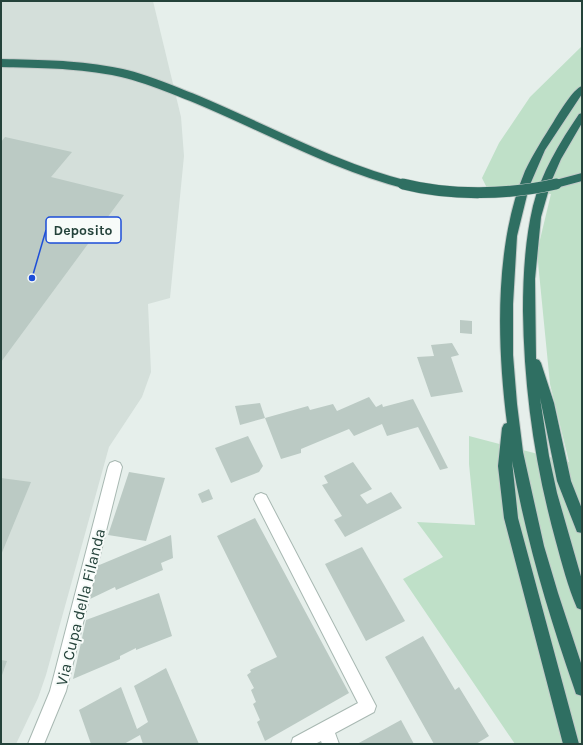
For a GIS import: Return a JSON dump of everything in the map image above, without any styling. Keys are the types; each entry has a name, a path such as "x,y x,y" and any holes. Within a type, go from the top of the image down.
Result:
{"highway":[{"path":"1,63 64,64 101,69 138,77 198,100 331,158 397,183 428,189 475,193 520,192 556,186 582,177"},
{"path":"582,89 560,118 530,171 520,199 514,225 507,276 506,314 510,407 520,474 540,559 562,632 582,688"},
{"path":"582,116 548,176 539,204 533,233 529,281 528,340 541,452 559,530 582,603"},
{"path":"528,340 548,403 564,481 582,527"},
{"path":"510,407 505,466 511,518 571,744"}],"street":[{"name":"Via Cupa della Filanda","path":"36,744 58,692 116,467"},
{"path":"261,499 368,706 328,738 299,744"}],"shaded area":[{"path":"1,1 153,1 181,117 184,156 170,298 148,304 151,372 142,397 109,447 46,675 38,698 16,744 1,744"}],"green space":[{"path":"582,46 582,744 515,744 403,579 443,557 417,522 475,525 469,464 469,436 569,462 550,384 537,252 551,194 487,188 482,178 499,143 530,97"}],"building":[{"path":"5,137 72,152 51,177 124,195 1,362 1,142"},
{"path":"460,320 472,321 472,334 460,333"},
{"path":"452,343 459,355 451,357 463,392 431,397 417,357 434,356 431,345"},
{"path":"369,397 376,407 382,404 383,407 413,399 448,468 440,470 418,427 387,436 382,424 354,436 349,429 301,449 301,453 281,459 265,418 308,406 310,410 333,404 337,411"},
{"path":"260,403 265,418 240,425 235,406"},
{"path":"248,436 263,466 259,472 231,483 215,448"},
{"path":"353,462 372,489 360,495 367,504 391,492 402,508 345,537 334,520 342,516 322,485 328,483 324,476"},
{"path":"129,472 165,478 146,541 108,535"},
{"path":"1,478 31,482 1,555"},
{"path":"209,489 213,499 202,503 198,494"},
{"path":"255,518 349,693 265,741 257,722 260,720 253,704 256,702 251,690 254,688 247,675 251,672 250,670 277,657 217,536"},
{"path":"171,535 173,558 161,563 163,570 116,590 115,587 90,599 97,566"},
{"path":"362,547 405,621 366,641 325,564"},
{"path":"159,593 172,636 136,650 136,648 120,656 120,659 73,679 86,620"},
{"path":"423,636 455,690 459,687 489,736 476,744 434,744 385,657"},
{"path":"1,660 7,661 1,678"},
{"path":"166,668 199,744 143,744 140,735 124,744 91,744 79,710 121,687 137,729 148,722 134,686"},
{"path":"401,720 414,744 357,744"}],"place":[{"name":"Deposito","path":"32,278"}]}
